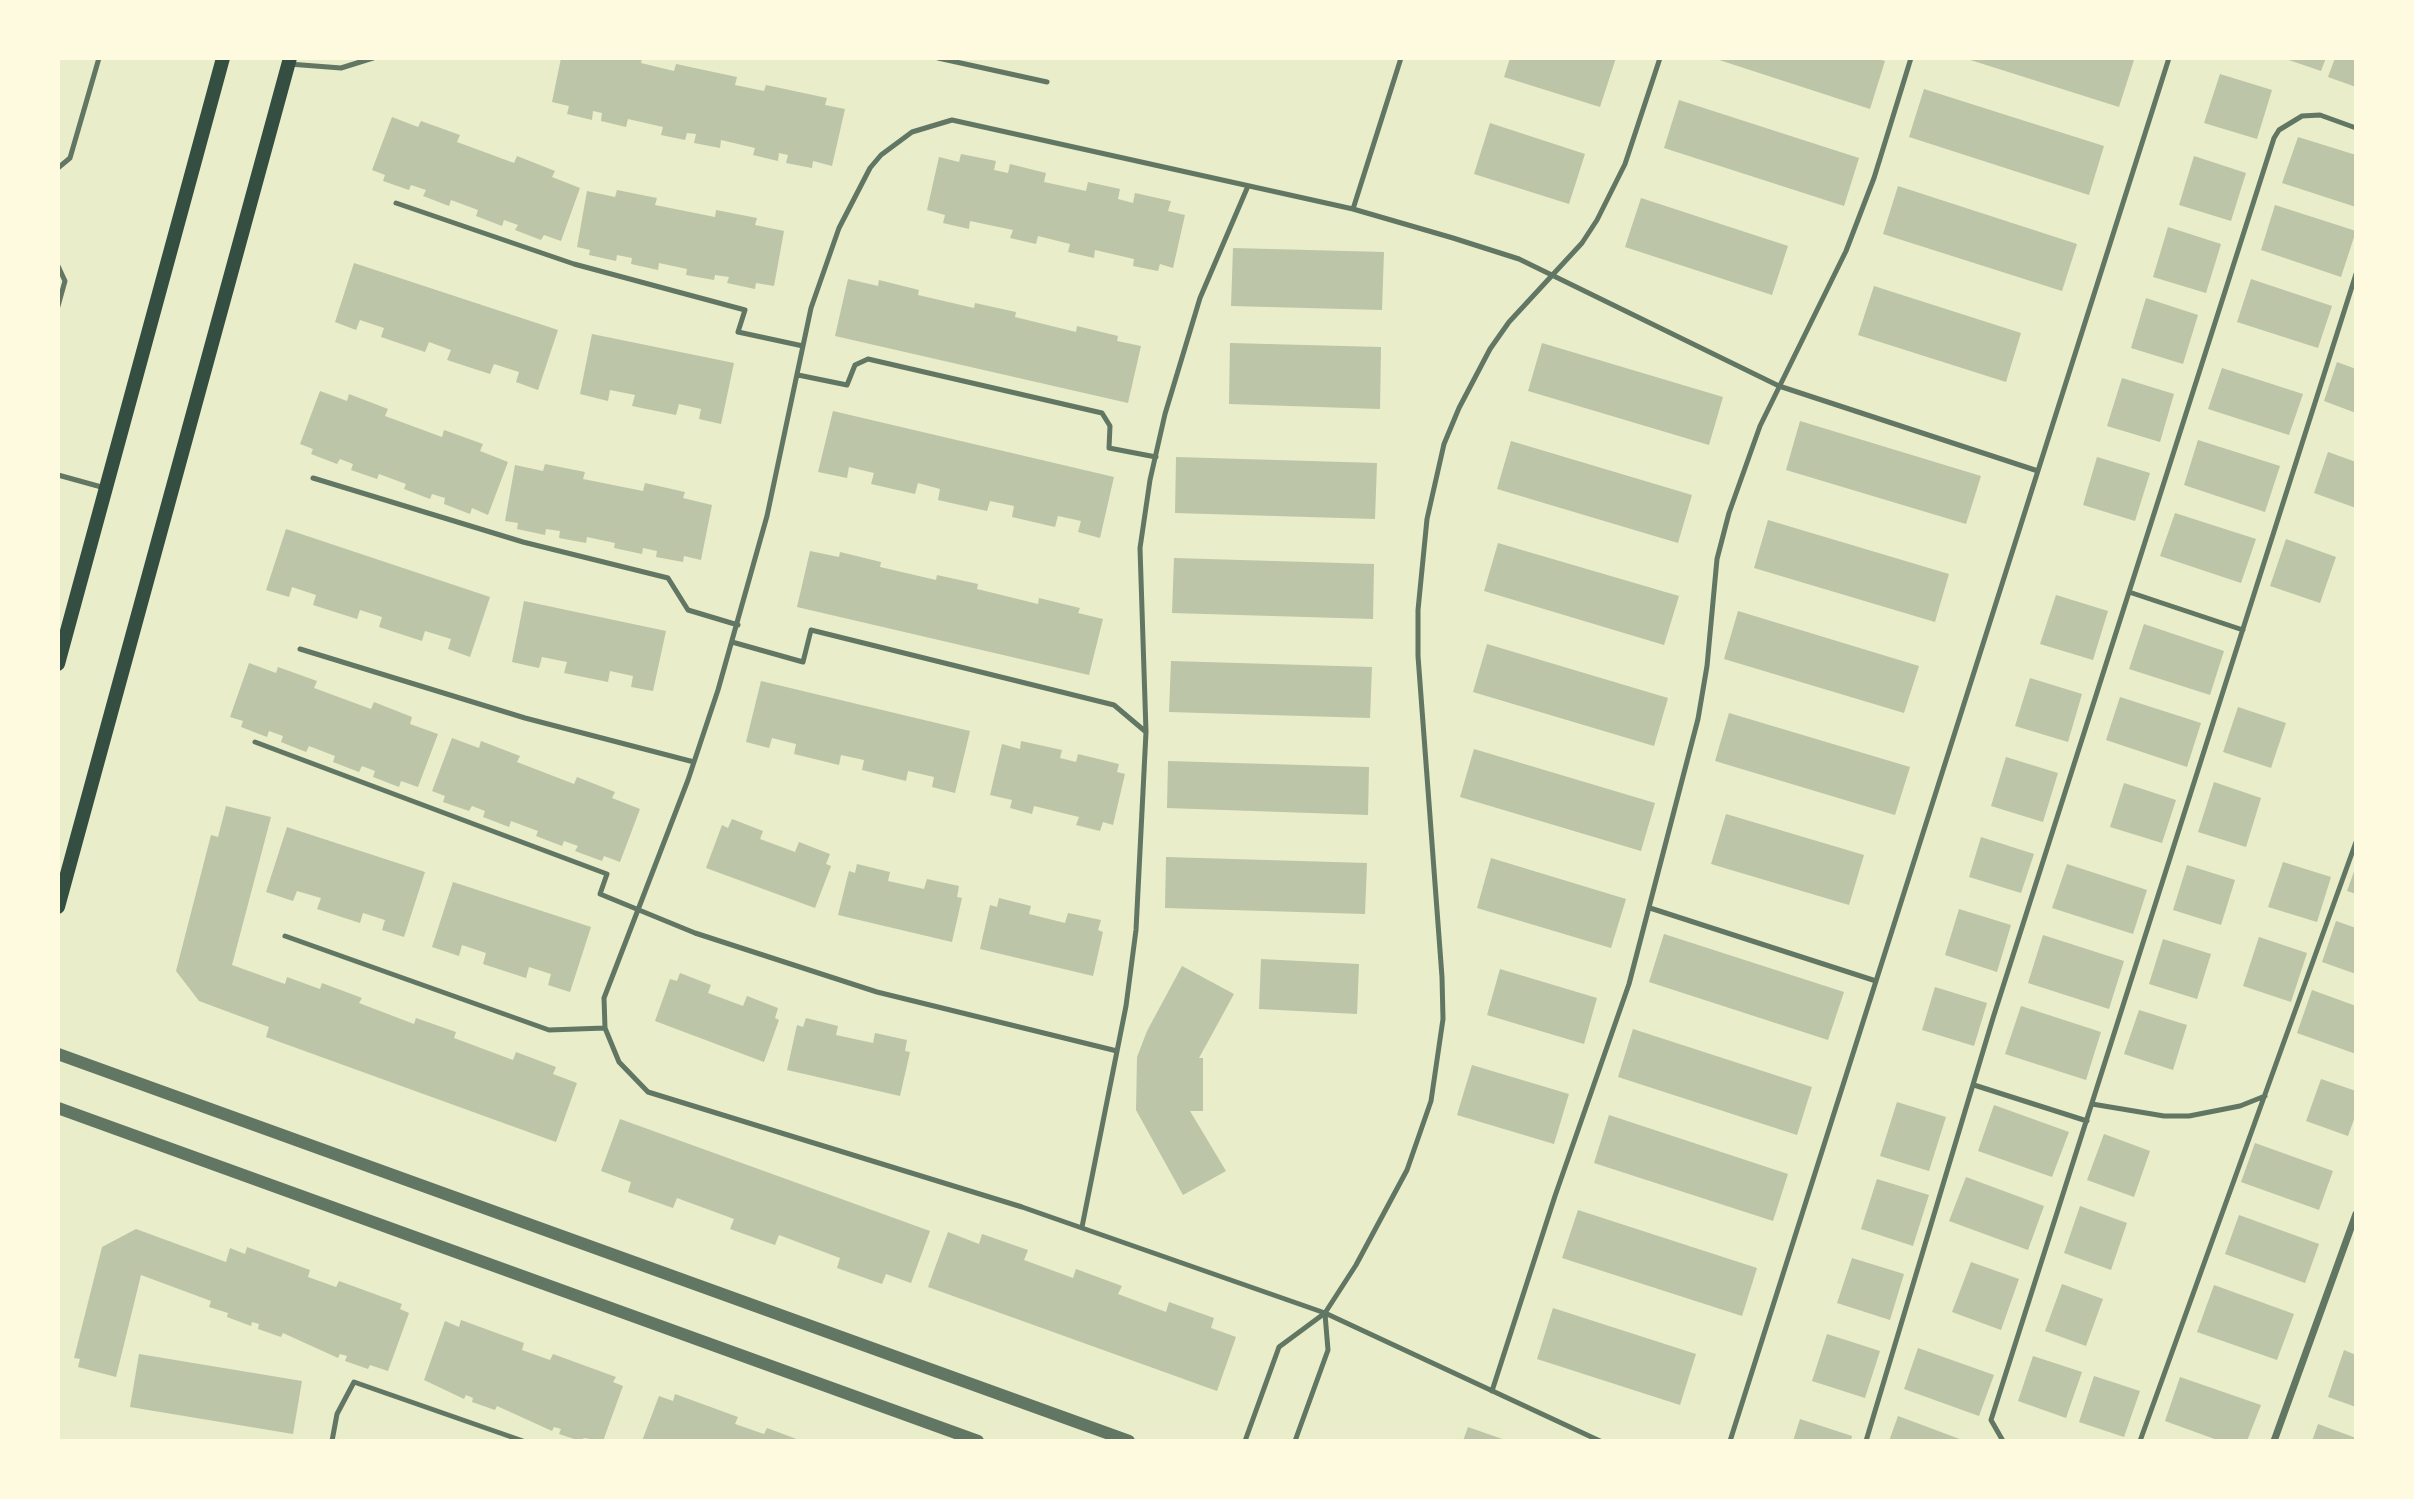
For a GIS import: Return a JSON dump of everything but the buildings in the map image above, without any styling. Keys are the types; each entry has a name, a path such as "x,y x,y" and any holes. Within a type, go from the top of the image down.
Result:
{"main road":[{"path":"58,664 223,58"},
{"path":"58,908 290,61"}],"street":[{"path":"58,1054 1129,1441"},
{"path":"58,1108 978,1441"},
{"path":"2274,1441 2356,1214"}],"lane":[{"path":"58,168 70,158 99,58"},
{"path":"290,61 341,68 373,58"},
{"path":"938,58 1047,82"},
{"path":"1353,209 1401,58"},
{"path":"1245,1441 1279,1347 1325,1313 1356,1265 1407,1170 1432,1101 1439,1060 1443,977 1418,656 1421,564 1434,481 1444,444 1473,378 1509,322 1582,243 1625,164 1660,58"},
{"path":"1492,1391 1555,1196 1629,984 1650,908 1698,719 1707,666 1717,559 1744,467 1779,386 1822,305 1846,251 1874,178 1911,58"},
{"path":"1730,1441 2169,58"},
{"path":"1866,1441 1974,1084 2274,138 2279,130 2302,116 2320,115 2356,128"},
{"path":"1600,1441 1325,1313 1082,1227 836,1147 648,1092 619,1062 605,1028 604,998 694,762 733,642 770,504 811,308 835,239 861,183 870,168 888,149 912,132 952,120 1353,209 1519,259 1779,386 2038,471"},
{"path":"1082,1227 1117,1051 1136,930 1146,732 1140,548 1156,457 1175,379 1200,298 1248,186"},
{"path":"396,203 574,264 745,310 738,332 803,346"},
{"path":"58,266 65,281 58,306"},
{"path":"2003,1441 1991,1420 2356,274"},
{"path":"798,375 847,385 855,365 868,359 1102,414 1110,426 1109,448 1156,457"},
{"path":"58,475 106,489"},
{"path":"313,478 510,538 668,578 688,610 738,625"},
{"path":"2129,592 2243,630"},
{"path":"733,642 803,662 811,630 1115,705 1146,732"},
{"path":"300,649 525,718 694,762"},
{"path":"255,742 607,874 600,894 814,974 1117,1051"},
{"path":"2140,1441 2356,842"},
{"path":"1650,908 1876,981"},
{"path":"285,936 549,1030 605,1028"},
{"path":"1974,1084 2087,1121"},
{"path":"2092,1104 2164,1116 2189,1116 2227,1109 2265,1096"},
{"path":"1295,1441 1328,1350 1325,1313"},
{"path":"332,1441 337,1415 355,1382 523,1441"}]}
